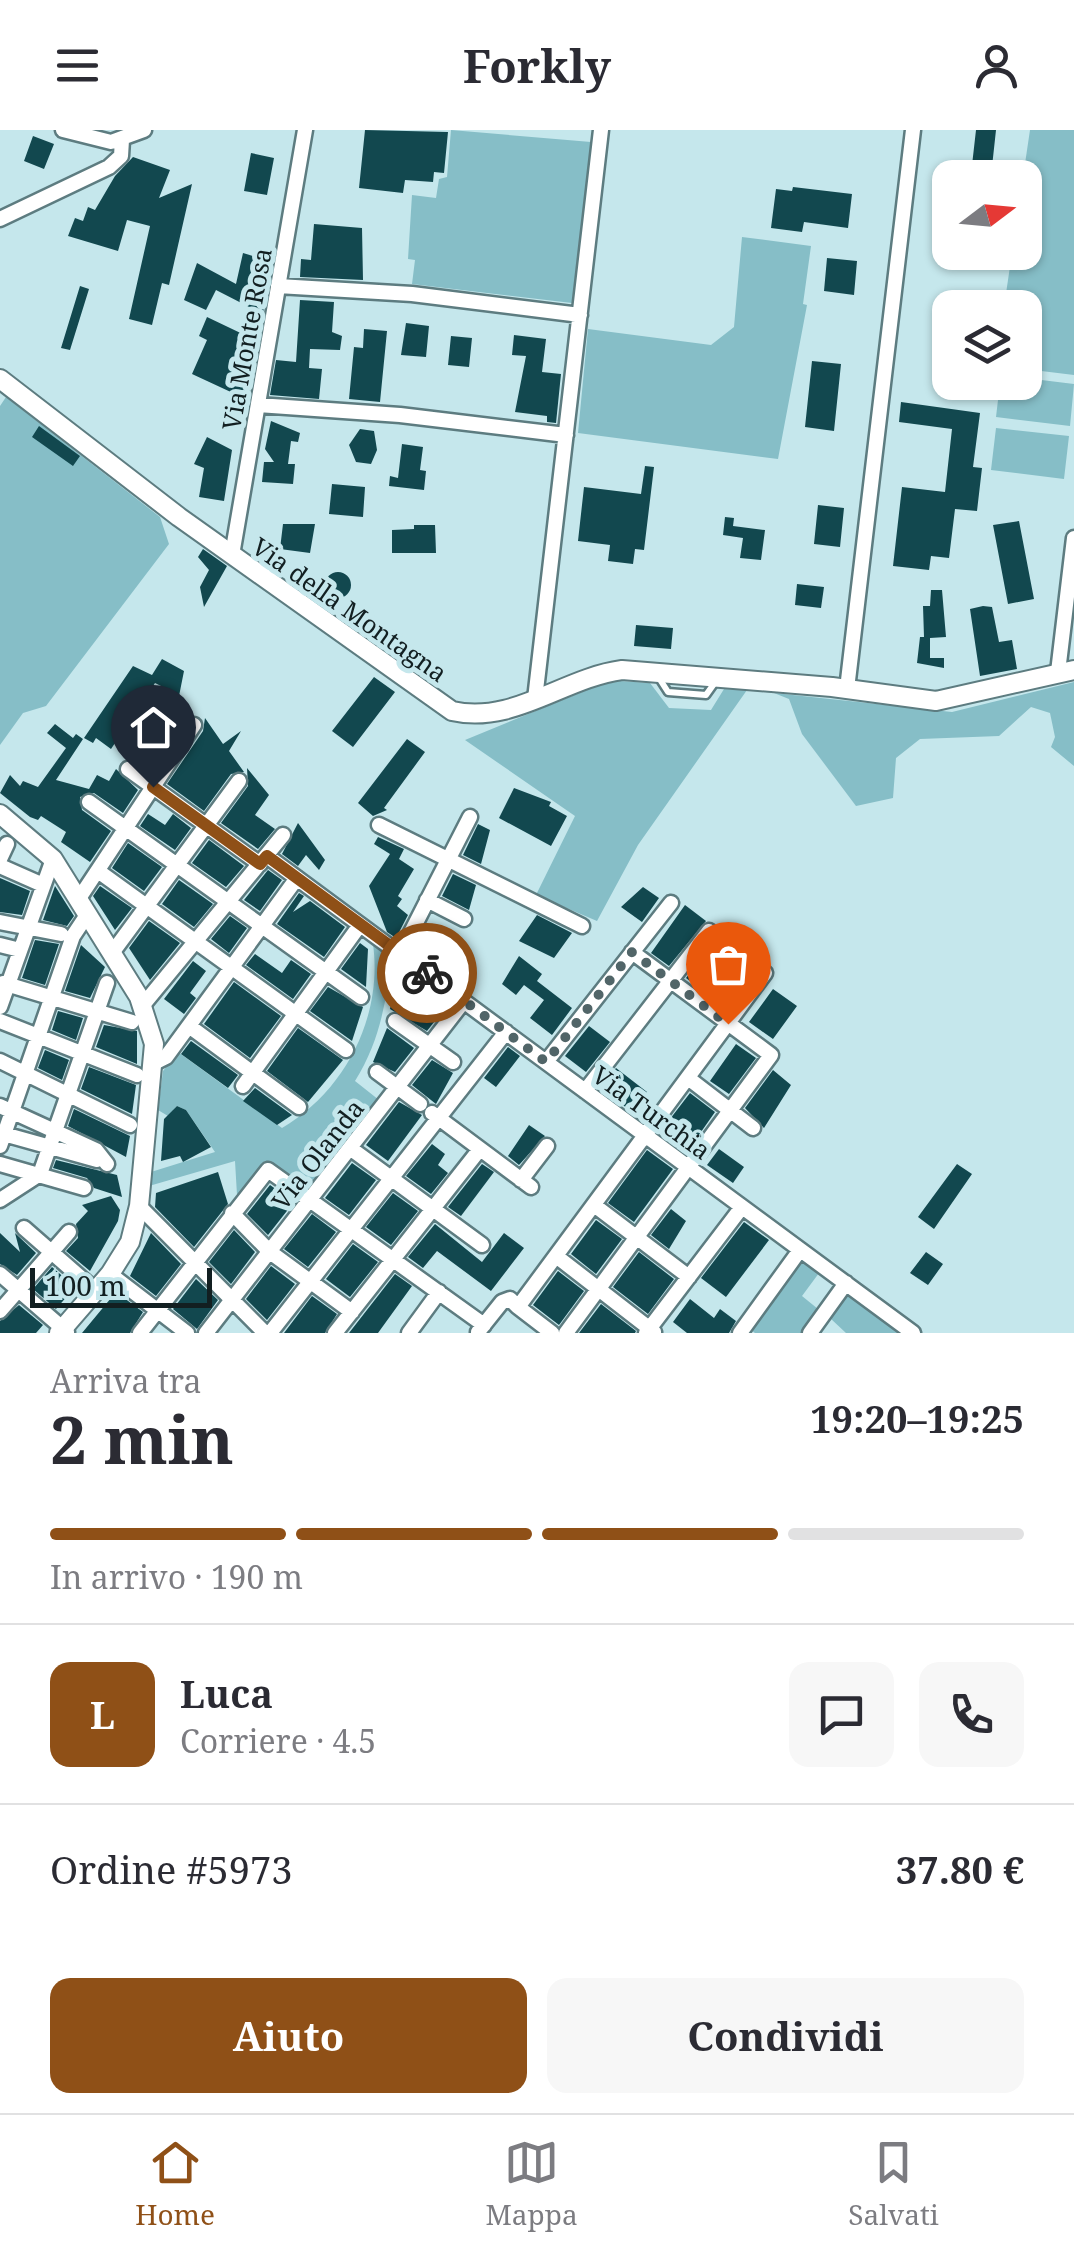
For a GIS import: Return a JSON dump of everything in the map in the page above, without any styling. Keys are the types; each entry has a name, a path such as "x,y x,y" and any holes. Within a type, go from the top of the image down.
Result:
{"street":[{"path":"63,130 79,132 100,142 122,140 144,130"},
{"name":"Via Monte Rosa","path":"232,555 305,130"},
{"path":"535,699 600,130"},
{"path":"847,689 913,130"},
{"path":"0,219 109,167 120,156 122,140"},
{"path":"278,286 412,294 580,315"},
{"name":"Via della Montagna","path":"0,379 232,555 452,711 486,716 597,675 656,672 847,689 936,702 1066,671"},
{"path":"258,405 400,414 566,435"},
{"path":"1066,671 1074,538"},
{"path":"54,1139 2,1138 6,1109 26,1074 98,872 194,724"},
{"name":"Via Turchia","path":"128,769 206,825 298,878 913,1333"},
{"path":"112,954 238,780"},
{"path":"89,802 361,997"},
{"path":"0,814 53,859 112,954 143,1005 152,1028 154,1063 139,1206 130,1242 110,1274 63,1331 0,1274"},
{"path":"400,954 470,817"},
{"path":"379,825 582,926"},
{"path":"143,1005 198,944 283,835"},
{"path":"2,856 43,885"},
{"path":"0,1007 4,984 53,859"},
{"path":"98,872 346,1050"},
{"path":"154,1063 166,1057 298,878"},
{"path":"427,900 464,919"},
{"path":"546,1062 671,903"},
{"path":"0,922 61,934"},
{"path":"248,1079 360,925"},
{"path":"586,1091 709,931"},
{"path":"0,945 20,950"},
{"path":"566,1333 771,1055 632,952"},
{"path":"518,1307 766,974"},
{"path":"0,1200 40,1174 106,983"},
{"path":"4,984 132,1022"},
{"name":"Via Olanda","path":"206,1333 464,1001"},
{"path":"396,1020 453,1062"},
{"path":"0,1021 137,1075"},
{"path":"188,1026 248,1079 299,1107"},
{"path":"139,1206 268,1333 392,1178 430,1112 506,1032"},
{"path":"0,1061 130,1125"},
{"path":"377,1072 526,1183 547,1146"},
{"path":"688,1078 753,1128"},
{"path":"6,1109 54,1139"},
{"path":"350,1148 482,1245"},
{"path":"335,1333 480,1148"},
{"path":"0,1164 84,1188"},
{"path":"140,1333 268,1170 439,1292 481,1329 502,1302 510,1299 552,1333"},
{"path":"594,1205 689,1277"},
{"path":"556,1256 651,1331 742,1207"},
{"path":"232,1212 270,1252 352,1312"},
{"path":"24,1228 96,1290"},
{"path":"0,1310 69,1232"},
{"path":"740,1333 800,1250"},
{"path":"110,1274 187,1333"},
{"path":"810,1333 846,1283"},
{"path":"408,1333 439,1292"}],"shaded area":[{"path":"451,130 591,142 572,303 412,284 415,260 408,259 412,195 436,198 439,179 447,177"},
{"path":"1030,130 1074,130 1074,375 1042,371 1042,290 1007,290 1009,270 1042,270 1042,160 1026,160"},
{"path":"742,237 811,246 803,304 807,305 778,459 578,433 588,329 711,345 734,327"},
{"path":"1042,380 1074,384 1070,426 996,417 998,400 1042,400"},
{"path":"6,397 160,517 169,544 46,706 23,713 0,745 0,406"},
{"path":"996,428 1069,436 1064,479 991,470"},
{"path":"620,681 650,683 669,708 711,710 724,689 747,690 638,845 597,921 536,895 575,816 465,740 599,685"},
{"path":"1074,682 1074,766 1051,747 1055,737 1050,713 1031,707 999,736 920,739 896,758 893,798 856,806 802,734 789,699 774,693 952,712"},
{"path":"373,944 392,956 376,1036 355,1081 379,1100 308,1191 268,1164 237,1195 235,1161 149,1186 151,1172 215,1152 186,1110 177,1106 168,1116 158,1110 163,1071 178,1052 282,1128 324,1094 355,1050 372,998"},
{"path":"802,1260 819,1273 802,1296 818,1309 801,1333 755,1333 751,1330"},
{"path":"848,1293 902,1333 846,1333 830,1318"}],"building":[{"path":"365,130 448,132 444,173 434,172 433,182 405,180 403,193 359,188"},
{"path":"976,130 996,130 993,160 973,160"},
{"path":"33,136 54,144 44,169 24,161"},
{"path":"251,153 274,158 267,195 244,191"},
{"path":"133,157 170,170 159,198 192,184 169,285 162,283 152,325 129,319 150,226 127,220 118,251 68,236 75,218 83,221 88,207 95,210 115,176"},
{"path":"793,187 852,194 848,228 804,222 802,232 771,228 776,189 792,191"},
{"path":"314,224 362,228 363,280 300,277 301,259 311,260"},
{"path":"243,253 263,259 254,293 265,299 263,314 216,290 206,310 184,300 197,263 236,284"},
{"path":"827,258 857,261 854,295 824,291"},
{"path":"80,286 89,289 70,350 61,348"},
{"path":"300,300 334,302 332,332 342,336 340,350 310,349 309,368 322,369 319,399 270,395 276,360 296,362"},
{"path":"207,317 251,338 237,369 252,376 248,400 192,374 207,340 199,336"},
{"path":"406,323 429,326 426,357 401,355"},
{"path":"364,329 387,331 380,402 349,399 354,347 363,348"},
{"path":"514,335 546,339 542,372 561,374 556,423 547,422 547,416 515,412 526,356 512,355"},
{"path":"451,336 472,338 469,367 448,365"},
{"path":"812,361 841,364 834,431 805,427"},
{"path":"901,402 980,413 973,467 982,468 977,511 955,509 949,558 931,556 929,570 893,566 902,487 945,492 952,429 899,422"},
{"path":"271,421 300,433 298,442 291,441 288,464 295,464 293,484 262,482 264,462 274,462 265,449"},
{"path":"39,426 80,456 73,466 32,437"},
{"path":"360,429 374,431 377,450 371,464 356,462 349,445"},
{"path":"207,437 232,450 224,501 199,497 204,468 194,464"},
{"path":"402,444 423,447 420,470 426,471 424,490 389,486 390,476 398,478"},
{"path":"645,466 654,467 644,550 635,549 633,564 608,561 610,545 578,541 584,487 641,494"},
{"path":"332,484 365,487 363,517 329,514"},
{"path":"818,505 844,508 840,547 814,544"},
{"path":"725,517 734,518 733,526 765,530 761,560 740,558 743,538 723,535"},
{"path":"1019,521 1034,599 1008,604 993,525"},
{"path":"283,524 315,524 310,553 280,549"},
{"path":"414,525 435,525 436,553 392,553 392,530 414,529"},
{"path":"203,549 227,566 204,607 200,587 209,570 198,557"},
{"path":"338,572 347,576 351,585 347,594 338,598 329,594 325,585 329,576"},
{"path":"797,584 824,587 821,608 795,605"},
{"path":"931,590 942,590 946,637 930,638 930,658 944,658 944,668 917,663 920,637 924,637 923,606 930,606"},
{"path":"992,607 999,642 1012,640 1017,669 980,676 970,609"},
{"path":"636,625 673,628 671,649 634,646"},
{"path":"162,659 184,671 178,701 160,693 163,687 155,683 111,749 96,738 93,743 84,738 133,666 152,675"},
{"path":"374,677 395,692 353,747 332,731"},
{"path":"205,718 223,744 241,731 229,751 244,772 231,774 204,811 167,784 203,731"},
{"path":"55,724 73,738 76,734 83,739 56,780 89,789 97,775 109,781 116,769 138,790 123,813 94,793 80,797 82,810 111,831 90,862 61,842 66,832 41,816 38,820 30,817 0,793 10,775 20,786 23,781 38,787 66,748 47,733"},
{"path":"144,727 168,744 150,772 129,759"},
{"path":"407,739 425,752 384,808 387,810 373,816 358,803"},
{"path":"247,768 269,795 255,815 275,829 258,849 221,823 248,786"},
{"path":"514,788 551,802 549,806 567,816 551,846 499,818"},
{"path":"148,814 165,825 173,814 191,828 175,850 140,826"},
{"path":"298,823 325,860 319,870 306,855 298,866 282,854"},
{"path":"478,824 490,830 481,864 463,855"},
{"path":"378,837 404,849 399,859 414,869 398,896 402,899 397,906 408,915 396,938 387,932 369,886 390,854 374,844"},
{"path":"209,840 244,866 226,887 192,863"},
{"path":"128,843 162,867 144,891 112,868"},
{"path":"268,870 282,880 260,911 244,900"},
{"path":"453,874 476,885 469,910 442,896"},
{"path":"0,878 30,891 22,915 0,912"},
{"path":"179,880 213,904 194,927 162,904"},
{"path":"55,886 74,916 67,926 43,920"},
{"path":"100,886 132,908 115,930 93,896"},
{"path":"643,887 659,898 642,922 621,907"},
{"path":"299,893 304,896 293,912 310,901 345,927 324,957 277,924"},
{"path":"685,905 706,921 669,966 651,953"},
{"path":"537,915 572,933 554,958 519,941"},
{"path":"230,916 247,928 229,953 211,939"},
{"path":"149,921 180,943 150,980 129,948"},
{"path":"724,926 764,956 726,1008 686,978 698,963 719,977 732,960 712,945"},
{"path":"447,937 460,945 452,979 436,968"},
{"path":"35,940 59,944 45,985 22,978"},
{"path":"360,943 368,949 366,987 341,969"},
{"path":"81,945 105,967 90,998 65,991"},
{"path":"255,954 282,973 291,960 311,974 293,999 246,965"},
{"path":"519,956 542,974 537,981 572,1008 552,1035 530,1018 544,1000 524,985 516,995 502,984"},
{"path":"193,961 206,971 190,993 196,998 184,1014 164,999"},
{"path":"399,966 449,1003 427,1031 390,1009"},
{"path":"234,982 281,1016 250,1058 204,1024"},
{"path":"328,987 363,1007 352,1041 310,1011"},
{"path":"773,989 797,1006 773,1039 749,1022"},
{"path":"58,1011 83,1018 76,1040 52,1030"},
{"path":"104,1025 137,1031 137,1064 96,1047"},
{"path":"589,1026 610,1042 586,1072 565,1056"},
{"path":"298,1028 343,1060 308,1102 267,1071"},
{"path":"387,1028 414,1048 395,1072 373,1062"},
{"path":"191,1041 238,1075 228,1088 181,1054"},
{"path":"736,1044 756,1058 729,1094 710,1081"},
{"path":"508,1047 520,1056 496,1087 484,1078"},
{"path":"45,1050 69,1060 62,1080 38,1068"},
{"path":"432,1060 453,1073 436,1104 412,1085"},
{"path":"89,1067 136,1085 132,1114 81,1089"},
{"path":"616,1068 647,1092 643,1098 654,1106 643,1120 600,1088"},
{"path":"773,1070 791,1085 764,1128 745,1108"},
{"path":"255,1088 292,1115 277,1125 243,1101"},
{"path":"690,1093 715,1112 687,1152 660,1132"},
{"path":"399,1102 422,1115 388,1161 366,1145"},
{"path":"177,1106 186,1110 211,1147 183,1162 180,1156 161,1161 164,1119"},
{"path":"74,1109 130,1136 126,1157 68,1126"},
{"path":"529,1125 545,1136 519,1165 508,1156"},
{"path":"432,1144 445,1154 438,1165 448,1173 431,1194 406,1176"},
{"path":"719,1149 744,1167 733,1183 707,1165"},
{"path":"647,1150 673,1169 634,1222 608,1203"},
{"path":"56,1160 117,1175 122,1197 94,1188 87,1178 53,1168"},
{"path":"352,1163 376,1180 349,1215 325,1198"},
{"path":"482,1164 494,1172 461,1216 448,1207"},
{"path":"957,1164 972,1174 934,1229 918,1217"},
{"path":"218,1172 228,1204 194,1247 155,1207 156,1193"},
{"path":"270,1185 294,1202 268,1235 247,1214"},
{"path":"393,1193 418,1211 391,1245 366,1227"},
{"path":"111,1196 120,1210 118,1221 90,1271 66,1251 78,1238 76,1224 88,1211 82,1205"},
{"path":"671,1209 686,1221 669,1249 651,1235"},
{"path":"312,1214 336,1232 308,1267 284,1249"},
{"path":"596,1220 622,1239 596,1274 571,1254"},
{"path":"744,1222 769,1240 726,1297 701,1278"},
{"path":"435,1224 482,1262 504,1233 524,1248 491,1291 437,1251 423,1268 408,1257"},
{"path":"234,1230 255,1252 231,1284 209,1262"},
{"path":"0,1233 20,1252 15,1233 36,1253 17,1275 0,1264"},
{"path":"151,1233 181,1264 156,1296 130,1276"},
{"path":"353,1244 378,1262 350,1297 326,1279"},
{"path":"639,1252 674,1279 648,1314 613,1287"},
{"path":"926,1252 943,1264 928,1285 910,1273"},
{"path":"271,1266 295,1284 267,1320 246,1299"},
{"path":"52,1267 75,1287 56,1309 33,1289"},
{"path":"558,1271 584,1291 559,1325 533,1305"},
{"path":"395,1274 412,1286 378,1333 349,1333"},
{"path":"196,1279 218,1300 197,1329 173,1309"},
{"path":"116,1292 143,1312 130,1333 82,1333"},
{"path":"312,1296 337,1314 325,1333 284,1333"},
{"path":"690,1299 714,1318 720,1309 736,1321 729,1333 687,1333 673,1322"},
{"path":"601,1304 636,1331 635,1333 579,1333"},
{"path":"19,1305 43,1325 36,1333 0,1333 0,1321"}],"way so far":[{"path":"427,973 546,1062 632,952 728,1024"}],"route":[{"path":"153,787 260,864 267,856 427,973"}]}
